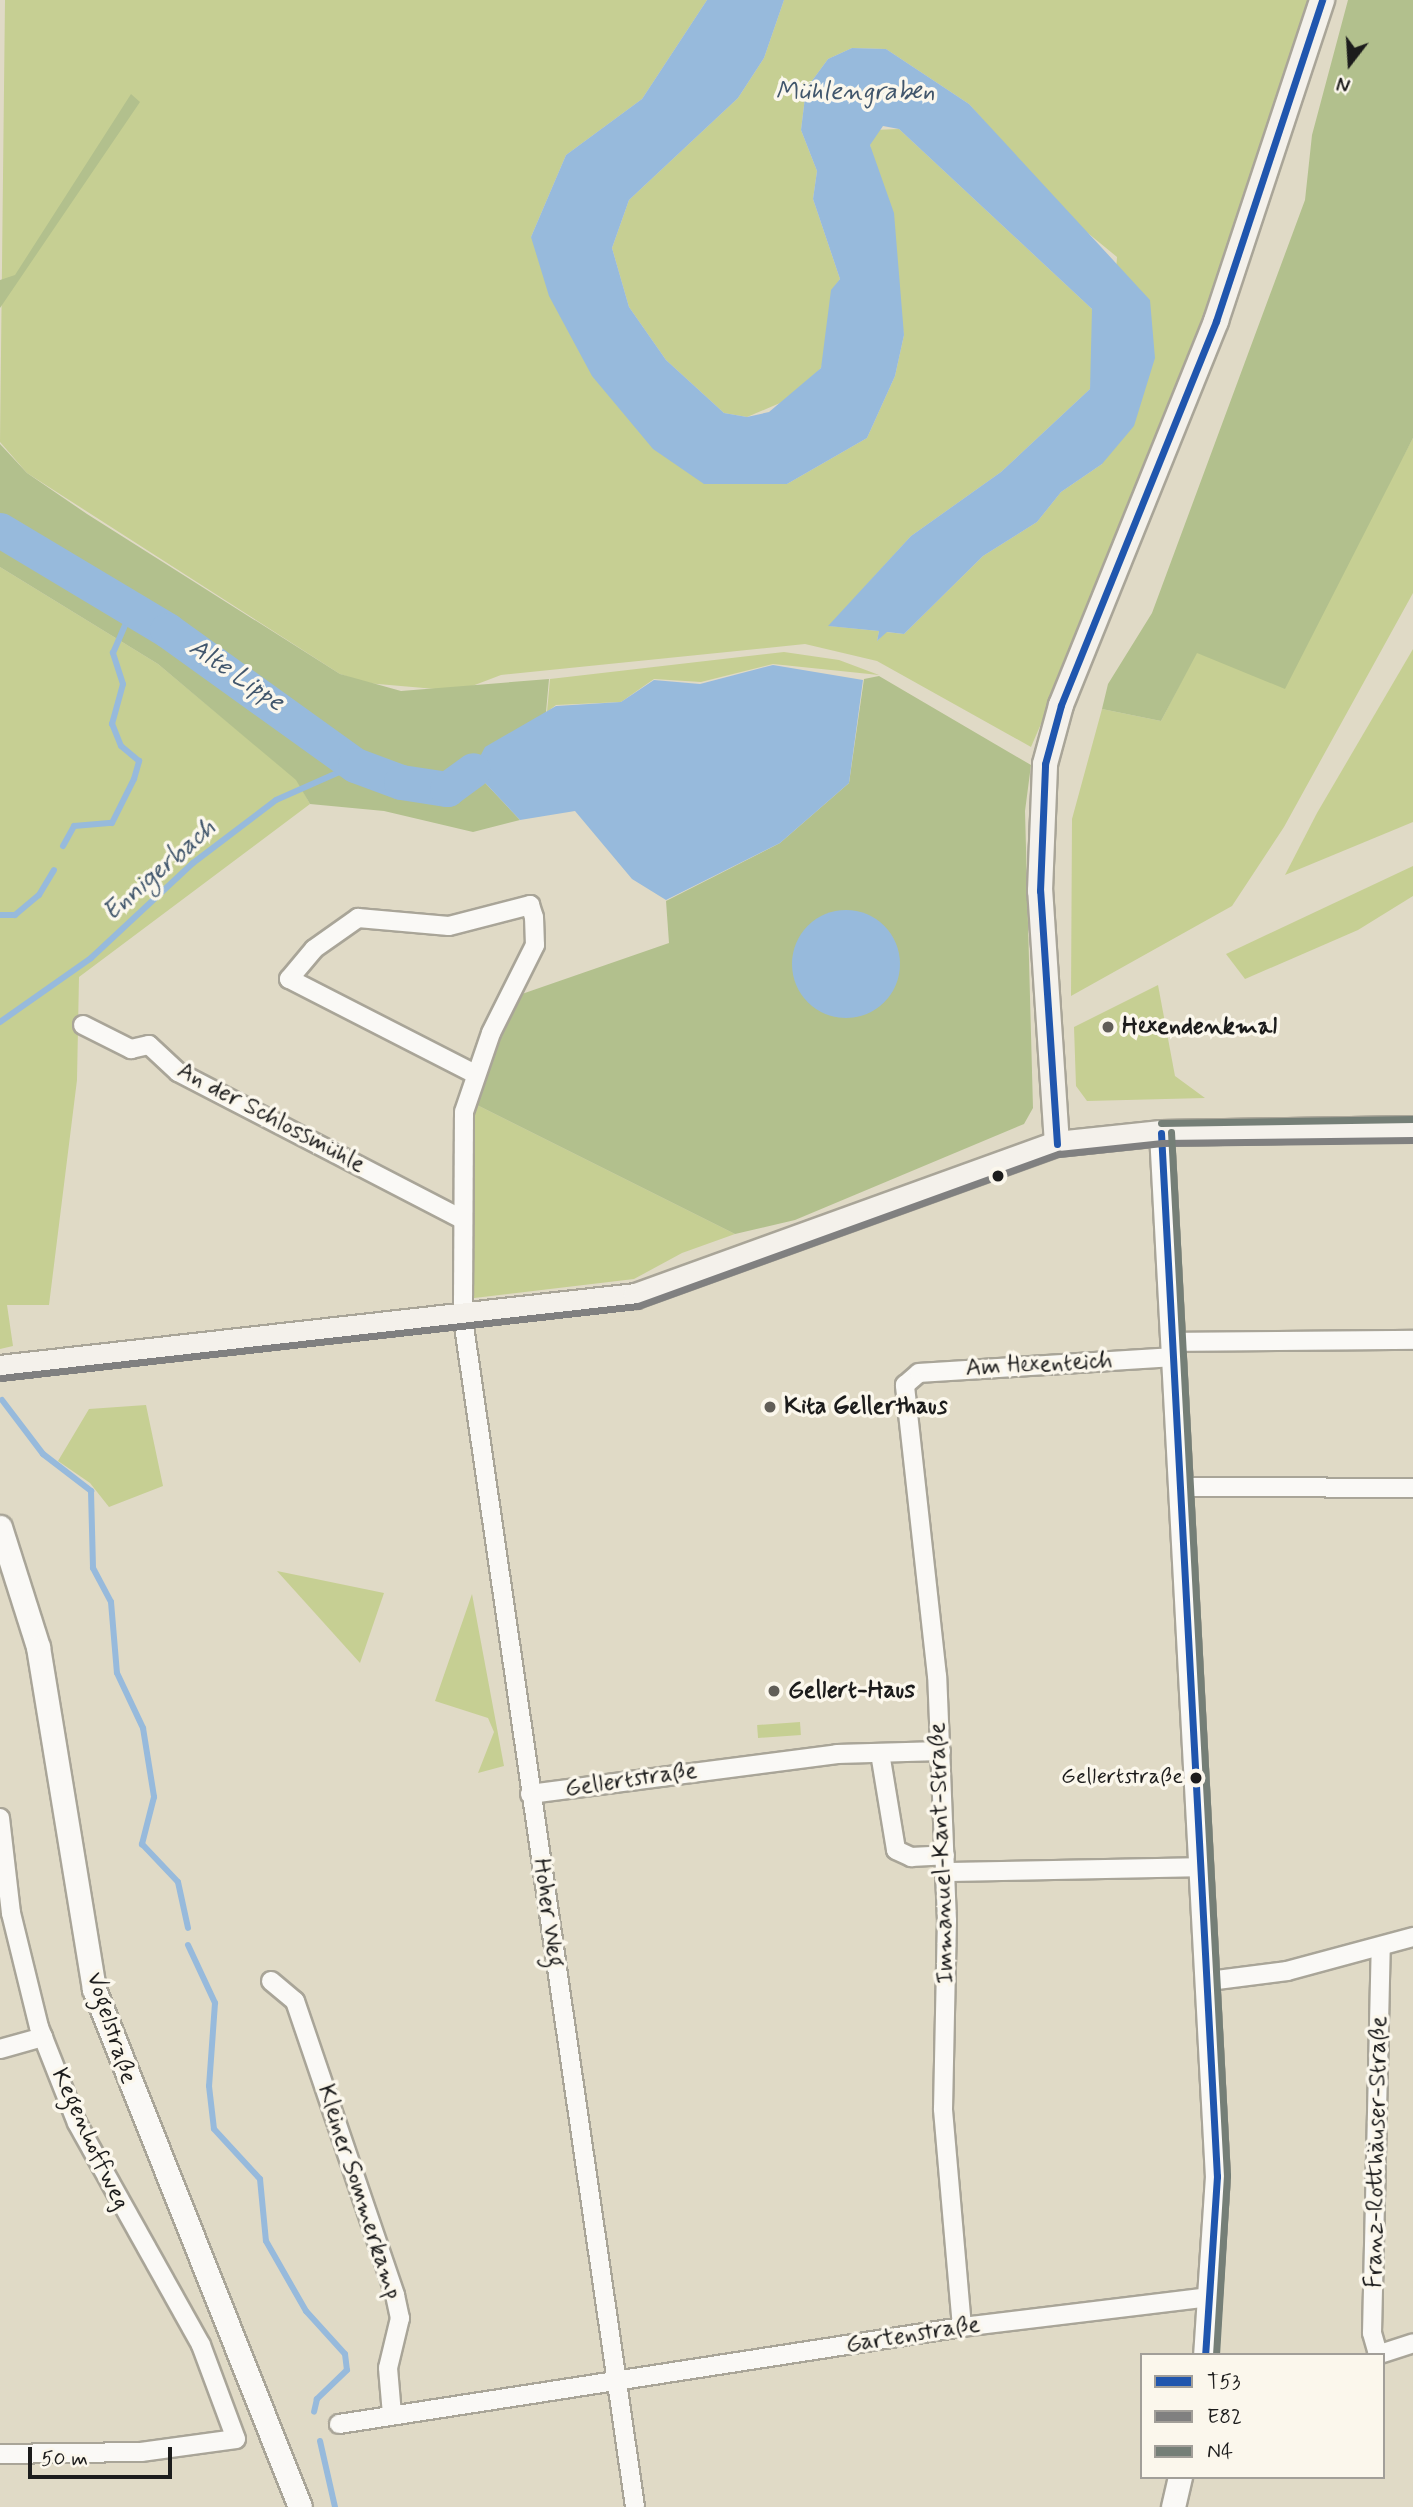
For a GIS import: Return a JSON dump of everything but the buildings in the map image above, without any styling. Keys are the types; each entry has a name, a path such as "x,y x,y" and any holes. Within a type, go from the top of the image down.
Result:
{"main road":[{"path":"1057,1144 1039,867 1045,764 1062,705 1216,321 1322,0"},
{"path":"0,1368 463,1319 658,1290 1057,1144 1161,1133 1413,1129"}],"street":[{"path":"463,1319 460,1218 464,1112 475,1074 535,946 530,905 449,926 358,918 314,949 289,979 475,1074"},
{"name":"An der Schlossmühle","path":"83,1025 131,1049 149,1045 178,1072 460,1218"},
{"path":"1161,1133 1200,1867 1209,1981 1217,2176 1205,2353"},
{"name":"Hoher Weg","path":"463,1319 635,2507"},
{"name":"Am Hexenteich","path":"907,1380 956,1370 1172,1350 1413,1340"},
{"name":"Immanuel-Kant-Straße","path":"907,1380 940,1751 946,1863 943,2120 962,2327"},
{"path":"1181,1487 1413,1488"},
{"name":"Vogelstraße","path":"0,1527 38,1647 94,1989 300,2507"},
{"name":"Gellertstraße","path":"530,1794 880,1753 940,1751"},
{"path":"880,1753 896,1850 911,1857 946,1863 1200,1867"},
{"name":"Kegenhoffweg","path":"0,1818 11,1913 43,2037 77,2123 201,2345 236,2439 141,2452 0,2454"},
{"path":"1209,1981 1381,1948 1413,1937"},
{"name":"Franz-Rotthäuser-Straße","path":"1378,2353 1373,2333 1381,1948"},
{"name":"Kleiner Sommerkamp","path":"271,1982 295,2001 395,2295 400,2318 388,2368 392,2415"},
{"path":"0,2049 43,2037"},
{"name":"Gartenstraße","path":"617,2381 962,2327 1210,2297"},
{"path":"1384,2353 1413,2343"},
{"path":"339,2424 617,2381"},
{"path":"1173,2507 1180,2479"}],"green space":[{"path":"5,0 707,0 642,99 566,155 531,237 787,484 867,438 895,376 904,335 870,145 874,130 899,129 1092,309 1094,351 1090,389 1001,472 911,536 829,626 879,631 877,641 886,632 904,634 983,556 1037,522 1061,492 1102,464 1117,257 1072,220 969,104 886,49 852,48 828,59 806,89 801,130 817,171 813,199 840,279 832,290 827,348 821,368 787,400 747,417 724,413 666,360 629,307 612,248 629,200 738,98 764,58 784,0 1313,0 1233,246 1136,503 1031,747 877,661 805,644 501,675 459,691 366,683 340,674 27,473 0,442"},
{"path":"1348,0 1413,0 1413,438 1285,689 1197,653 1161,721 1102,709 1108,684 1152,613 1305,200 1312,135"},
{"path":"131,94 140,102 0,308 0,280 15,275"},
{"path":"1413,438 1413,593 1284,827 1232,906 1071,996 1072,819 1102,709 1161,721 1196,653 1377,505"},
{"path":"0,444 27,473 87,514 340,674 401,691 549,679 546,712 473,770 520,820 473,832 384,811 310,804 296,780 158,664 0,567"},
{"path":"0,567 158,664 297,780 310,804 79,977 77,1080 49,1305 7,1305 13,1346 0,1349"},
{"path":"1413,649 1413,822 1285,875 1317,813"},
{"path":"784,652 839,660 879,675 773,664 701,682 654,679 621,702 556,705 547,712 550,679"},
{"path":"879,676 1031,765 1025,811 1033,1108 1024,1124 795,1220 735,1234 471,1102 489,1041 519,995 669,943 666,901 780,843 849,783 864,679"},
{"path":"1413,866 1413,896 1358,930 1245,979 1226,954"},
{"path":"1158,985 1175,1076 1205,1098 1087,1101 1076,1086 1074,1027"},
{"path":"471,1102 735,1234 682,1253 634,1279 466,1299"},
{"path":"146,1405 163,1486 109,1507 90,1483 58,1461 89,1409"},
{"path":"277,1571 384,1593 360,1663"},
{"path":"472,1594 504,1766 478,1773 494,1732 488,1718 435,1701"},
{"path":"800,1722 801,1735 758,1738 757,1725"}],"water":[{"name":"Mühlengraben","path":"707,0 784,0 764,58 738,98 629,200 612,248 629,307 666,360 724,413 747,417 769,412 821,368 831,290 840,279 813,199 817,171 801,130 806,89 828,59 852,48 886,49 969,104 1150,300 1155,358 1134,426 1102,464 1061,492 1037,522 983,556 904,634 887,632 877,641 879,631 828,626 911,536 1001,472 1090,389 1092,309 899,129 883,126 870,145 894,213 904,335 895,376 867,438 787,484 704,484 653,449 592,376 549,296 531,237 566,155 642,99"},
{"path":"773,665 863,680 849,783 780,843 666,900 632,879 575,811 520,820 473,770 485,747 556,706 621,702 654,680 700,684"},
{"path":"846,910 867,915 884,926 895,943 900,964 895,985 884,1002 867,1013 846,1018 825,1013 808,1002 797,985 792,964 797,943 808,926 825,915"}],"waterway":[{"name":"Alte Lippe","path":"0,530 167,630 355,765 401,782 447,789 473,770"},
{"path":"63,846 74,826 112,823 134,779 139,761 121,746 112,724 123,684 113,653 132,609"},
{"name":"Ennigerbach","path":"0,1022 91,958 193,863 276,800 355,765"},
{"path":"0,915 15,915 39,895 54,870"},
{"name":"Ennigerbach","path":"2,1400 43,1454 91,1491 93,1568 111,1602 117,1673 143,1728 154,1797 142,1844 178,1882 188,1928"},
{"name":"Ennigerbach","path":"188,1945 215,2003 209,2086 214,2129 260,2179 266,2241 306,2311 345,2354 347,2370 317,2399 314,2412"},
{"name":"Ennigerbach","path":"320,2441 335,2507"}],"transit line":[{"name":"T53","path":"1057,1144 1040,891 1045,764 1061,705 1216,321 1322,0"},
{"name":"N4","path":"1161,1123 1413,1119"},
{"name":"N4","path":"1171,1132 1227,2175 1216,2353"},
{"name":"T53","path":"1161,1133 1217,2176 1205,2353"},
{"name":"E82","path":"1,1378 638,1306 1059,1154 1162,1143 1413,1140"}],"place":[{"name":"Hexendenkmal","path":"1108,1027"},
{"name":"Kita Gellerthaus","path":"770,1407"},
{"name":"Gellert-Haus","path":"774,1691"},
{"name":"Gellertstraße","path":"1196,1778"}]}
